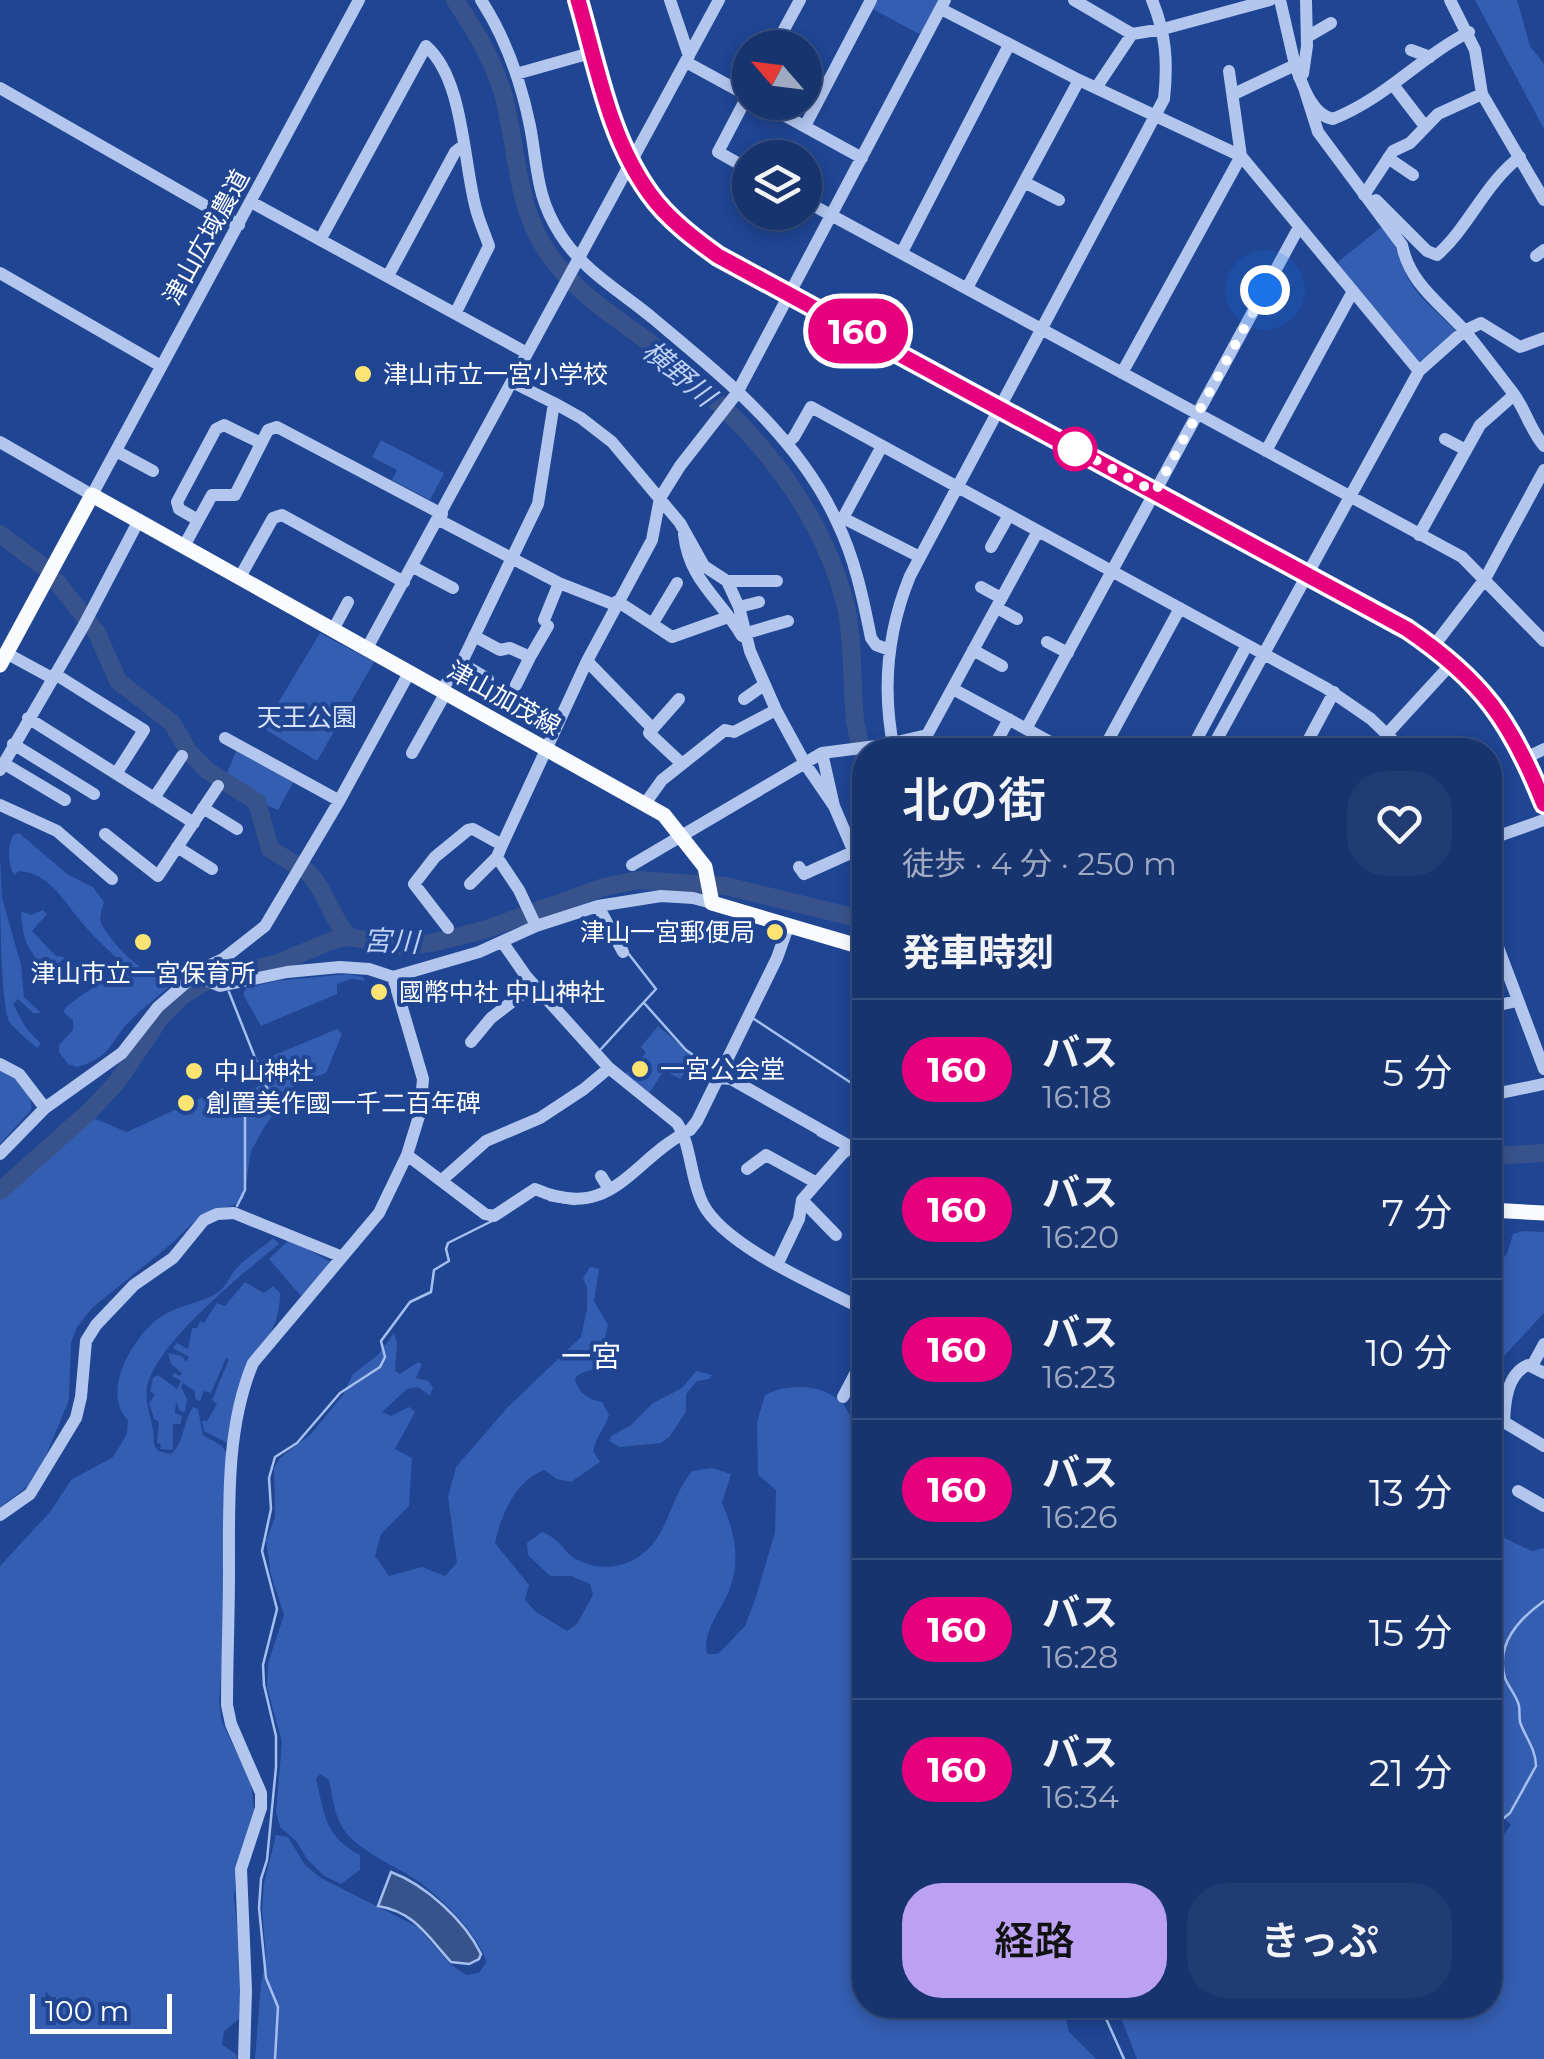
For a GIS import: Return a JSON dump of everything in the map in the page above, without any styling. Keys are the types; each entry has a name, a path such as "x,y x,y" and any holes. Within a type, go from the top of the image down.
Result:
{"main road":[{"path":"578,0 614,126 630,160 651,196 693,237 718,256 1433,647 1495,707 1526,758 1544,804"},
{"path":"3,659 92,495"},
{"name":"津山加茂線","path":"92,495 664,816 682,835 708,876 712,898"},
{"path":"712,898 788,927 852,944"},
{"path":"1502,1211 1544,1213"}],"street":[{"name":"津山広域農道","path":"92,495 359,0"},
{"path":"480,0 496,22 516,74 530,126 541,199 577,260 638,305 787,443 840,520 871,638 876,645 890,650"},
{"path":"670,0 688,59 732,85"},
{"path":"366,650 719,0"},
{"path":"784,30 800,0"},
{"path":"805,126 871,0"},
{"path":"1074,0 1132,34 1163,29 1228,5 1270,0"},
{"path":"890,738 890,650 902,596 1164,98 1167,70 1163,29 1152,0"},
{"path":"1280,0 1297,71 1318,132 1402,244 1406,263 1419,286 1464,330 1529,416 1534,434 1544,446"},
{"path":"1234,94 1305,66 1306,0"},
{"path":"1450,0 1469,32 1482,94 1544,200"},
{"path":"470,884 499,851 587,661 652,540 660,498 735,396 943,4 1009,45 1241,156 1419,371"},
{"path":"1307,37 1331,24"},
{"path":"1305,91 1320,114 1329,119 1394,86 1469,32"},
{"path":"1096,88 1132,34"},
{"path":"902,252 1009,45"},
{"path":"320,240 426,46 436,55 452,92 476,210 489,246 456,312"},
{"path":"1411,50 1430,57"},
{"path":"516,74 594,52"},
{"path":"1122,373 1241,156 1228,72"},
{"path":"968,288 1079,80"},
{"path":"1394,86 1424,125"},
{"path":"0,88 238,224"},
{"path":"1366,192 1393,151 1410,143 1424,125 1454,104 1482,94"},
{"path":"732,160 718,152 738,120"},
{"path":"794,120 862,158"},
{"path":"388,276 455,152 464,145"},
{"path":"1366,192 1437,256 1505,169 1520,157"},
{"path":"1388,158 1413,176"},
{"path":"1024,182 1059,200"},
{"path":"251,202 528,352"},
{"path":"822,210 1462,558 1544,641"},
{"path":"1026,729 1299,227"},
{"path":"0,274 161,366"},
{"path":"1266,451 1353,291"},
{"path":"1218,738 1419,371 1464,330 1481,323 1520,348 1544,338"},
{"path":"512,382 582,418 612,442 684,529 704,566 721,579 776,710 834,806 852,850"},
{"path":"1420,535 1480,425 1514,395"},
{"path":"412,753 461,663 541,492 554,403"},
{"path":"787,443 794,438 811,407 1334,692 1392,738"},
{"path":"198,520 179,510 177,502 216,429 224,425 261,443"},
{"path":"184,546 212,494 235,495 268,430 277,427 510,558 559,583 616,603 672,636 759,602"},
{"path":"1444,439 1466,450"},
{"path":"0,442 92,495"},
{"path":"840,520 882,446"},
{"path":"116,451 152,471"},
{"path":"1433,647 1485,578 1544,470"},
{"path":"240,577 273,518 282,514 404,582"},
{"path":"991,547 1008,515"},
{"path":"65,800 2,767 139,520"},
{"path":"840,520 920,557"},
{"path":"684,529 690,564 704,587 733,612 747,633 750,651"},
{"path":"917,738 927,735 1038,531"},
{"path":"413,566 453,588"},
{"path":"704,587 721,579 777,581"},
{"path":"516,684 546,623 559,583"},
{"path":"653,623 676,583"},
{"path":"981,587 1017,619"},
{"path":"333,630 348,602"},
{"path":"1110,738 1180,608"},
{"path":"747,633 788,621"},
{"path":"474,636 500,650 510,648 530,657"},
{"path":"1047,643 1068,653"},
{"path":"1198,738 1248,645"},
{"path":"973,650 1002,666"},
{"path":"3,659 54,676 144,730 116,774"},
{"path":"587,661 653,729"},
{"path":"1388,734 1452,662"},
{"path":"461,663 488,679"},
{"path":"203,980 202,969 223,960 265,926 409,673"},
{"path":"744,699 764,685"},
{"path":"952,689 1042,738"},
{"path":"1309,738 1334,692"},
{"path":"680,699 650,733 681,763"},
{"path":"644,805 654,788 681,763 725,730 734,732 776,710"},
{"path":"28,718 194,823"},
{"path":"999,738 1009,720"},
{"path":"225,738 338,800"},
{"path":"14,744 94,794"},
{"path":"1526,758 1544,749"},
{"path":"632,865 804,762 826,753 852,750"},
{"path":"826,753 834,806"},
{"path":"154,798 182,756"},
{"path":"106,834 158,876 218,786"},
{"path":"0,806 57,831 112,879"},
{"path":"203,808 237,829"},
{"path":"1502,835 1544,820"},
{"path":"448,928 414,884 435,856 473,829 499,851 536,926"},
{"path":"177,847 212,869"},
{"path":"798,867 804,874 812,872 852,852"},
{"path":"0,1154 44,1108 122,1052 158,1007 188,980 220,986 286,972 340,967 393,977 504,944 536,926 598,906 661,896 712,898"},
{"path":"598,906 624,952"},
{"path":"407,1155 485,1214 494,1216 535,1189 577,1202 609,1189 684,1136 697,1121 777,958 788,927"},
{"path":"504,944 534,985 608,1068 668,1115 684,1136 697,1190 713,1221 746,1247 852,1303"},
{"path":"1502,958 1544,1070"},
{"path":"244,2059 246,1990 241,1869 261,1808 261,1794 226,1705 228,1518 233,1457 246,1381 253,1364 379,1214 407,1155 420,1113 423,1079 393,977"},
{"path":"471,1042 491,1018 534,985"},
{"path":"1502,1004 1518,1001"},
{"path":"0,1064 19,1074 44,1108"},
{"path":"442,1180 486,1141 540,1118 608,1068"},
{"path":"718,1078 731,1079 848,1145"},
{"path":"1502,1093 1544,1084"},
{"path":"778,1263 799,1219 802,1200 852,1143"},
{"path":"747,1169 766,1154 815,1182"},
{"path":"602,1176 609,1189"},
{"path":"528,1177 538,1191"},
{"path":"498,1194 509,1207"},
{"path":"802,1200 836,1235"},
{"path":"0,1515 30,1494 76,1418 89,1333 134,1286 173,1258 204,1220 234,1213 340,1256"},
{"path":"1544,1344 1538,1370 1524,1364 1506,1394 1504,1422 1544,1446"},
{"path":"843,1397 852,1380"},
{"path":"1518,1491 1544,1506"}],"green space":[{"path":"875,0 940,0 921,35 871,8"},
{"path":"1475,0 1517,0 1530,46 1544,64 1544,129"},
{"path":"1380,228 1390,236 1414,288 1455,330 1451,338 1420,361 1416,362 1339,266 1338,262"},
{"path":"381,440 444,473 430,500 392,480 397,470 372,457"},
{"name":"天王公園","path":"320,633 374,662 317,761 263,728"},
{"path":"237,749 294,781 278,810 227,773"},
{"path":"19,833 67,874 93,887 104,902 102,925 136,964 162,978 187,962 187,970 131,1020 104,1053 77,1067 68,1064 59,1052 59,1045 73,1030 73,1021 63,1011 116,970 117,958 49,883 30,873 19,871 14,875 9,850 13,835"},
{"path":"0,856 2,898 21,965 24,997 41,1013 33,1013 18,999 13,1004 26,1028 41,1044 37,1048 12,1025 6,1009"},
{"path":"43,910 47,914 32,931 56,956 65,957 57,966 44,962 51,978 42,986 38,964 25,938 21,911 31,915"},
{"path":"347,974 363,977 365,981 351,979 337,984 337,994 261,1026 243,994 246,988 276,981"},
{"path":"658,1026 695,1057 680,1079 664,1070 647,1097 623,1077 646,1053 641,1047"},
{"path":"337,1029 342,1034 326,1073 295,1084 251,1151 244,1198 202,1214 92,1308 77,1327 71,1343 69,1400 44,1460 28,1486 0,1507 0,1194 83,1121 93,1118 127,1132 222,1088 238,1095 265,1083 260,1061"},
{"path":"0,1069 27,1090 31,1110 0,1144"},
{"path":"1544,1232 1544,1313 1502,1358 1502,1258 1513,1234"},
{"path":"273,1238 279,1244 207,1306 173,1342 159,1360 147,1390 158,1451 171,1454 175,1449 193,1407 198,1409 203,1435 227,1453 219,1701 222,1722 251,1783 254,1810 236,1875 234,1899 242,1964 239,2019 224,2031 222,2045 237,2059 0,2059 0,1566 50,1512 71,1480 113,1457 127,1434 128,1420 117,1395 119,1380 139,1338 159,1318 217,1293 240,1265"},
{"path":"290,1239 332,1263 301,1296 269,1259"},
{"path":"590,1267 599,1269 594,1301 608,1325 595,1357 612,1363 575,1378 581,1391 602,1402 609,1415 593,1451 600,1462 571,1482 544,1470 534,1475 517,1491 501,1521 495,1543 529,1585 525,1600 536,1612 567,1631 577,1624 593,1595 590,1584 571,1576 550,1576 528,1555 527,1543 542,1532 588,1564 609,1567 630,1562 655,1541 692,1471 712,1468 731,1474 722,1503 733,1534 735,1555 730,1588 707,1637 707,1654 718,1654 745,1626 775,1532 776,1490 758,1475 757,1422 765,1395 784,1388 805,1387 835,1397 843,1404 852,1424 852,2018 1066,2018 1069,2032 1096,2059 255,2059 266,1956 264,1883 276,1835 288,1837 305,1865 321,1878 418,1927 449,1963 466,1975 479,1973 486,1962 466,1926 443,1902 347,1833 337,1815 329,1780 320,1774 316,1779 324,1814 339,1840 360,1855 360,1870 341,1884 323,1875 280,1827 276,1812 282,1742 267,1688 268,1663 284,1615 271,1575 266,1541 275,1517 274,1468 280,1458 311,1434 343,1395 353,1374 378,1355 394,1333 395,1371 400,1374 418,1362 422,1364 416,1378 433,1387 430,1396 418,1387 407,1389 382,1412 391,1416 409,1407 415,1412 395,1449 412,1458 409,1506 381,1534 375,1556 389,1576 422,1567 445,1576 457,1563 448,1497 456,1467 507,1408 581,1337 587,1309 583,1278"},
{"path":"245,1282 264,1293 273,1286 280,1293 280,1300 273,1327 262,1343 231,1445 204,1431 202,1421 207,1421 217,1404 212,1400 229,1359 226,1358 211,1393 204,1391 200,1401 195,1399 195,1391 183,1383 187,1399 185,1412 180,1411 176,1402 175,1413 182,1416 181,1424 173,1424 173,1450 160,1449 159,1422 154,1419 149,1403 155,1395 150,1391 153,1378 158,1375 177,1389 181,1381 172,1376 182,1373 171,1364 168,1353 182,1356 186,1362 189,1357 173,1348 177,1343 188,1349 192,1328 197,1328 200,1321 204,1323 217,1303 225,1306"},
{"path":"696,1371 712,1375 697,1381 686,1394 686,1412 670,1436 661,1443 620,1447 609,1441 653,1403 682,1388"},
{"path":"1502,1537 1532,1551 1544,1548 1544,2059 1137,2059 1121,2018 1502,2018 1502,1836 1511,1825 1502,1816"}],"shaded area":[{"path":"391,1872 418,1886 443,1906 474,1942 481,1954 479,1959 469,1964 451,1962 411,1920 378,1906"}],"waterway":[{"name":"横野川","path":"455,0 483,45 499,81 523,196 548,253 582,291 657,349 731,415 774,463 810,517 825,546 846,607 859,738"},
{"path":"0,534 41,565"},
{"path":"57,582 97,633 118,681 172,723 189,752 208,771 257,802 270,849 298,866"},
{"path":"304,869 349,937"},
{"name":"宮川","path":"0,1191 91,1110 117,1082 161,1017 182,996 208,980 275,964 336,939 349,937 401,946 431,943 484,930 604,887 638,880 726,886 852,917"},
{"path":"601,1049 656,989 628,953"},
{"path":"229,992 267,1088 250,1097 245,1105 245,1190 237,1206"},
{"path":"645,1004 686,1050 715,1070"},
{"path":"754,1019 852,1083"},
{"path":"818,1135 841,1147"},
{"name":"宮川","path":"1502,1155 1544,1153"},
{"path":"549,1200 575,1204"},
{"path":"275,2059 278,2007 266,1978 259,1908 276,1767 276,1736 263,1665 277,1609 262,1551 271,1509 269,1478 275,1457 297,1443 340,1393 380,1367 385,1357 381,1341 410,1302 431,1292 434,1270 449,1261 448,1243 494,1220"},
{"path":"1502,1819 1510,1813 1536,1766 1520,1722 1518,1702 1505,1678 1503,1654 1511,1634 1544,1601"},
{"path":"1106,2018 1124,2059"}],"bus line":[{"name":"160","path":"578,0 620,142 651,196 693,237 718,256 1407,629 1452,662 1495,707 1526,758 1544,804"}],"place":[{"name":"津山市立一宮小学校","path":"363,374"},
{"name":"津山一宮郵便局","path":"775,932"},
{"name":"津山市立一宮保育所","path":"143,942"},
{"name":"國幣中社 中山神社","path":"379,992"},
{"name":"一宮公会堂","path":"640,1069"},
{"name":"中山神社","path":"194,1071"},
{"name":"創置美作國一千二百年碑","path":"186,1103"}],"district":[{"name":"一宮","path":"591,1356"}],"route":[{"path":"1075,449 1062,442 1155,492 1265,290"}]}
